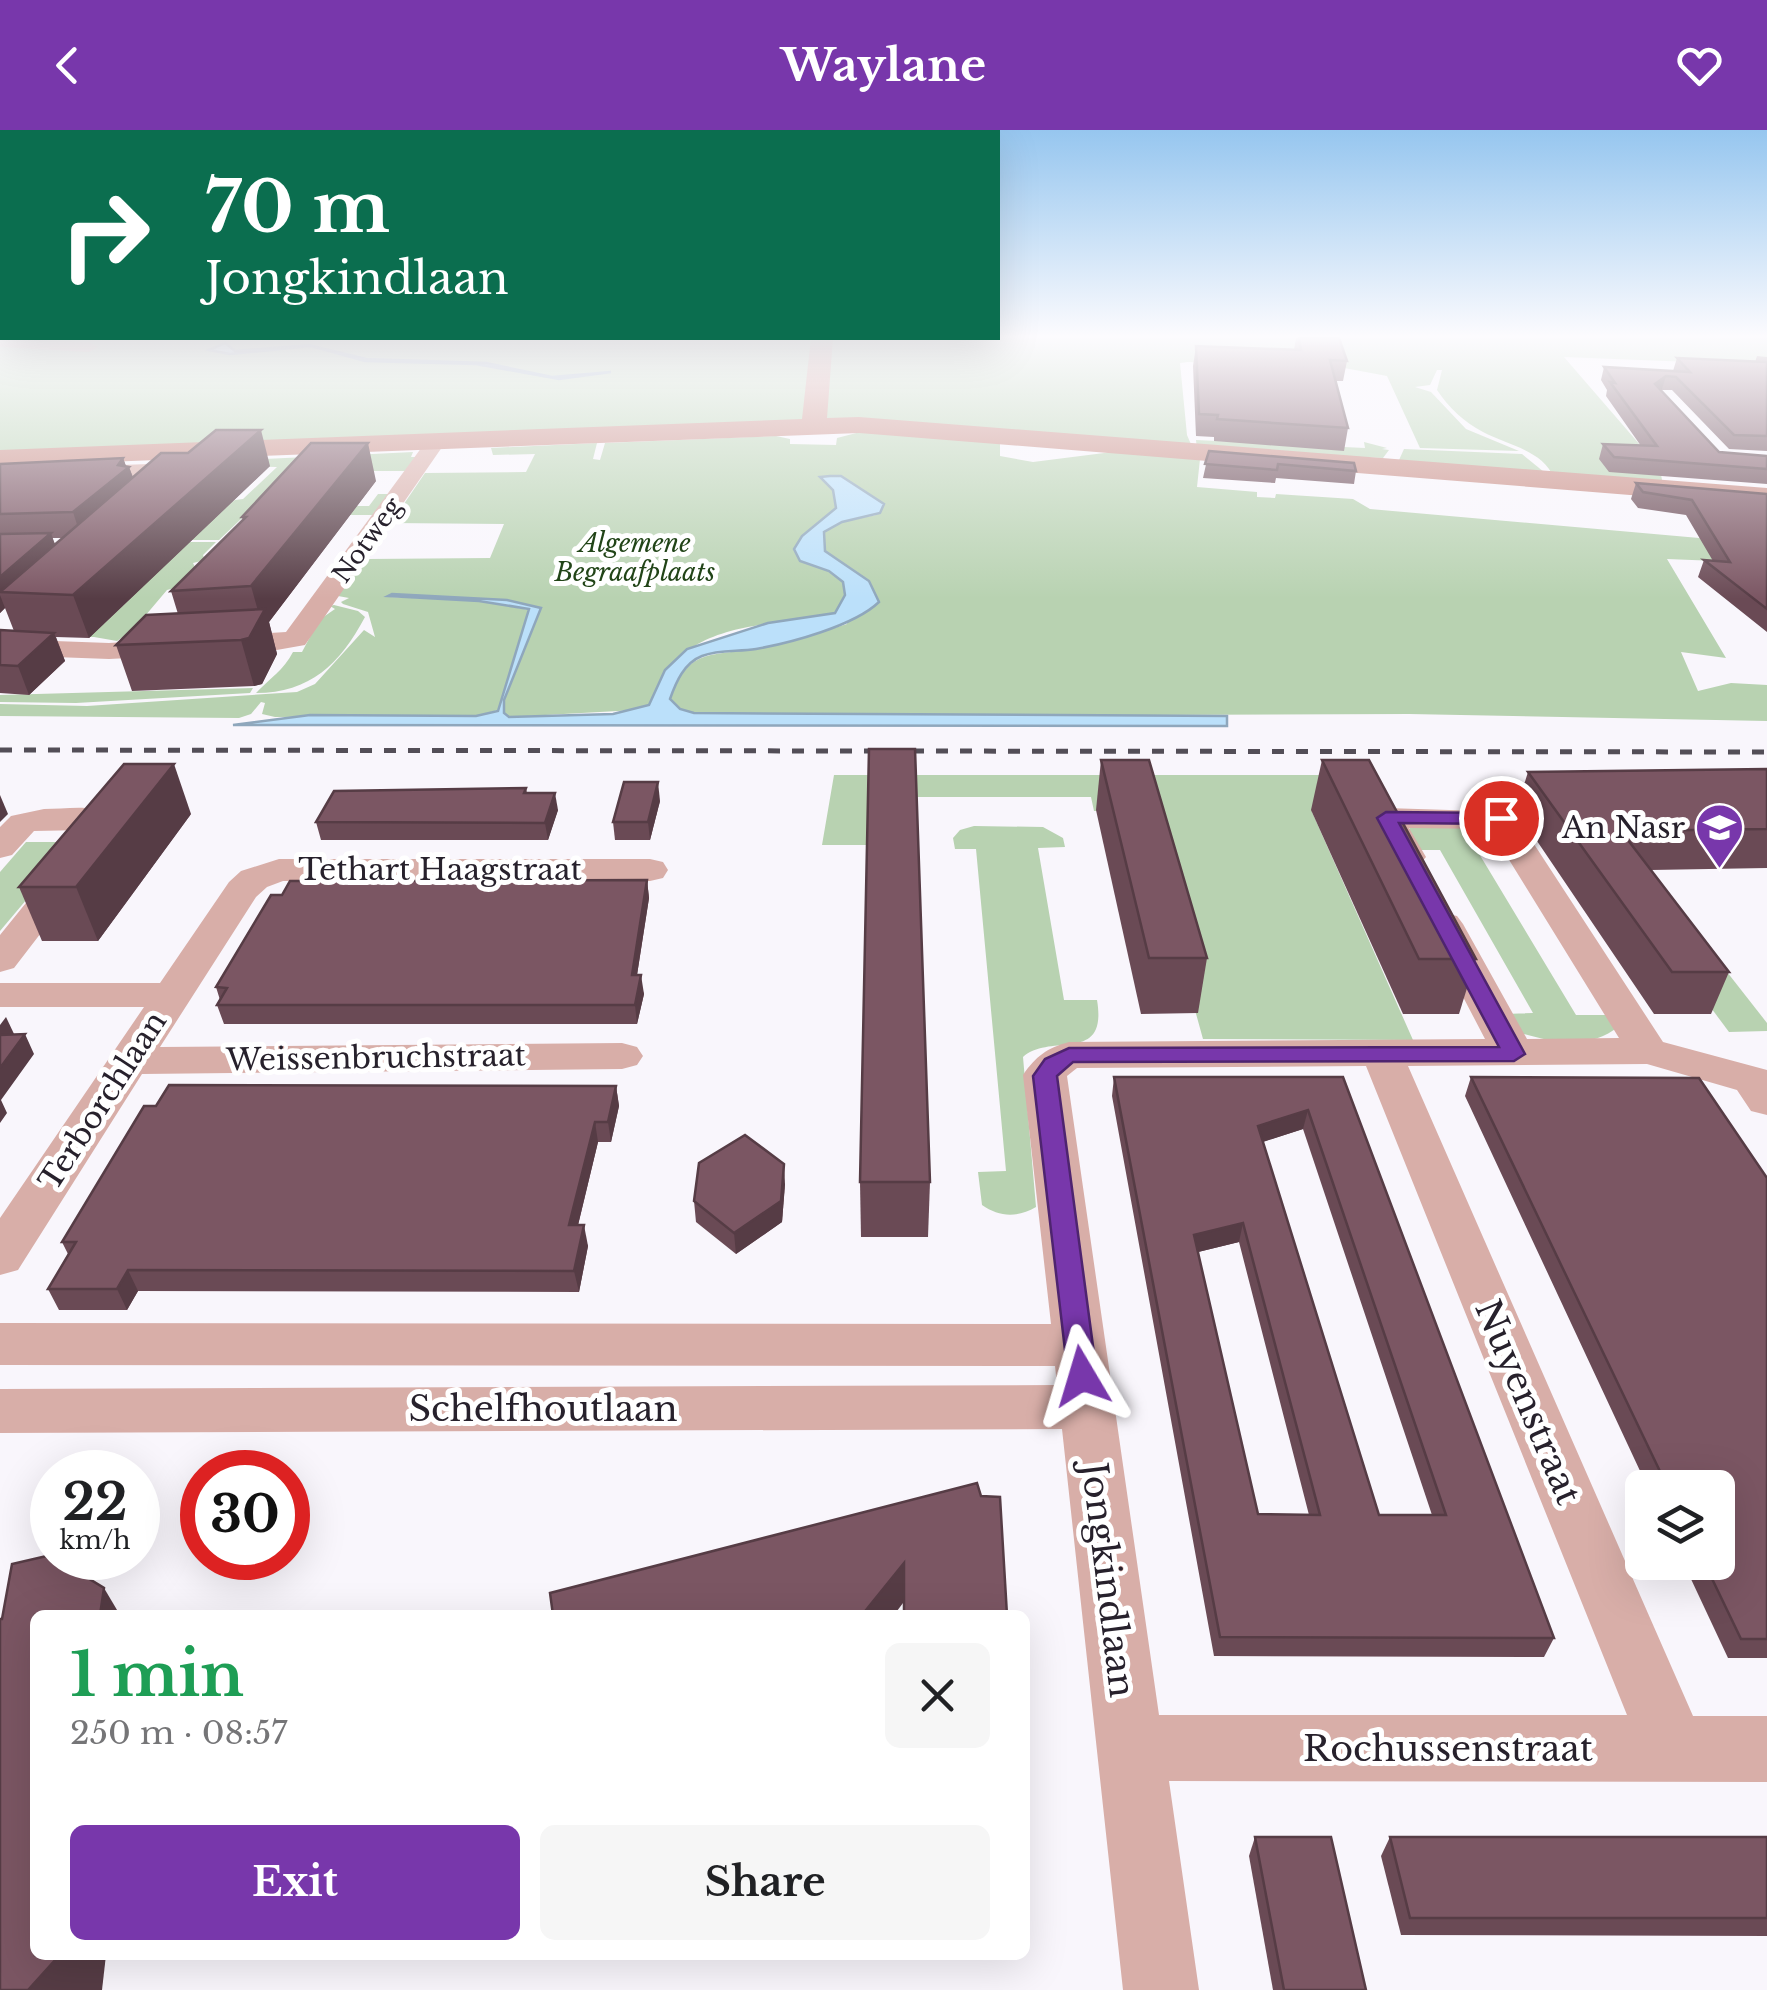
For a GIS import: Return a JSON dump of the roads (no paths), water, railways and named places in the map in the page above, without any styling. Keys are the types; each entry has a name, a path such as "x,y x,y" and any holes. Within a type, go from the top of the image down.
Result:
{"street":[{"path":"0,476 437,440 814,425 990,434 1767,497"},
{"name":"Notweg","path":"0,647 108,651 271,644 295,639 437,440"},
{"path":"0,458 189,459"},
{"path":"148,498 189,459"},
{"path":"1514,1054 1386,818 1501,818 1648,1051"},
{"path":"0,848 23,823 44,819 102,820 107,825 0,960"},
{"name":"Tethart Haagstraat","path":"173,995 242,890 254,879 278,870 650,870"},
{"path":"0,995 173,995"},
{"name":"Terborchlaan","path":"0,1257 173,995"},
{"path":"1382,1054 1648,1051 1752,1080 1767,1101"},
{"name":"Jongkindlaan","path":"1160,1990 1045,1076 1053,1064 1069,1055 1382,1054"},
{"name":"Nuyenstraat","path":"1382,1054 1674,1750"},
{"name":"Weissenbruchstraat","path":"130,1061 622,1056"},
{"name":"Schelfhoutlaan","path":"0,1344 1079,1345"},
{"name":"Schelfhoutlaan","path":"0,1411 1086,1407"},
{"name":"Rochussenstraat","path":"1128,1748 1767,1749"}],"water":[{"path":"841,476 884,504 880,513 842,522 824,532 825,551 869,581 879,602 854,619 803,638 756,649 715,652 696,659 682,674 670,699 680,709 694,713 1227,716 1227,726 233,725 310,715 476,716 498,711 529,609 479,601 388,596 392,594 507,600 541,608 504,700 504,713 509,717 613,714 649,705 665,670 687,649 768,623 835,613 845,595 843,582 829,571 800,561 794,549 802,536 836,508 833,490 820,477"}],"railway":[{"path":"0,750 1767,752"}],"place":[{"name":"An Nasr","path":"1720,870"}],"park label":[{"name":"Algemene Begraafplaats","path":"635,558"}]}
